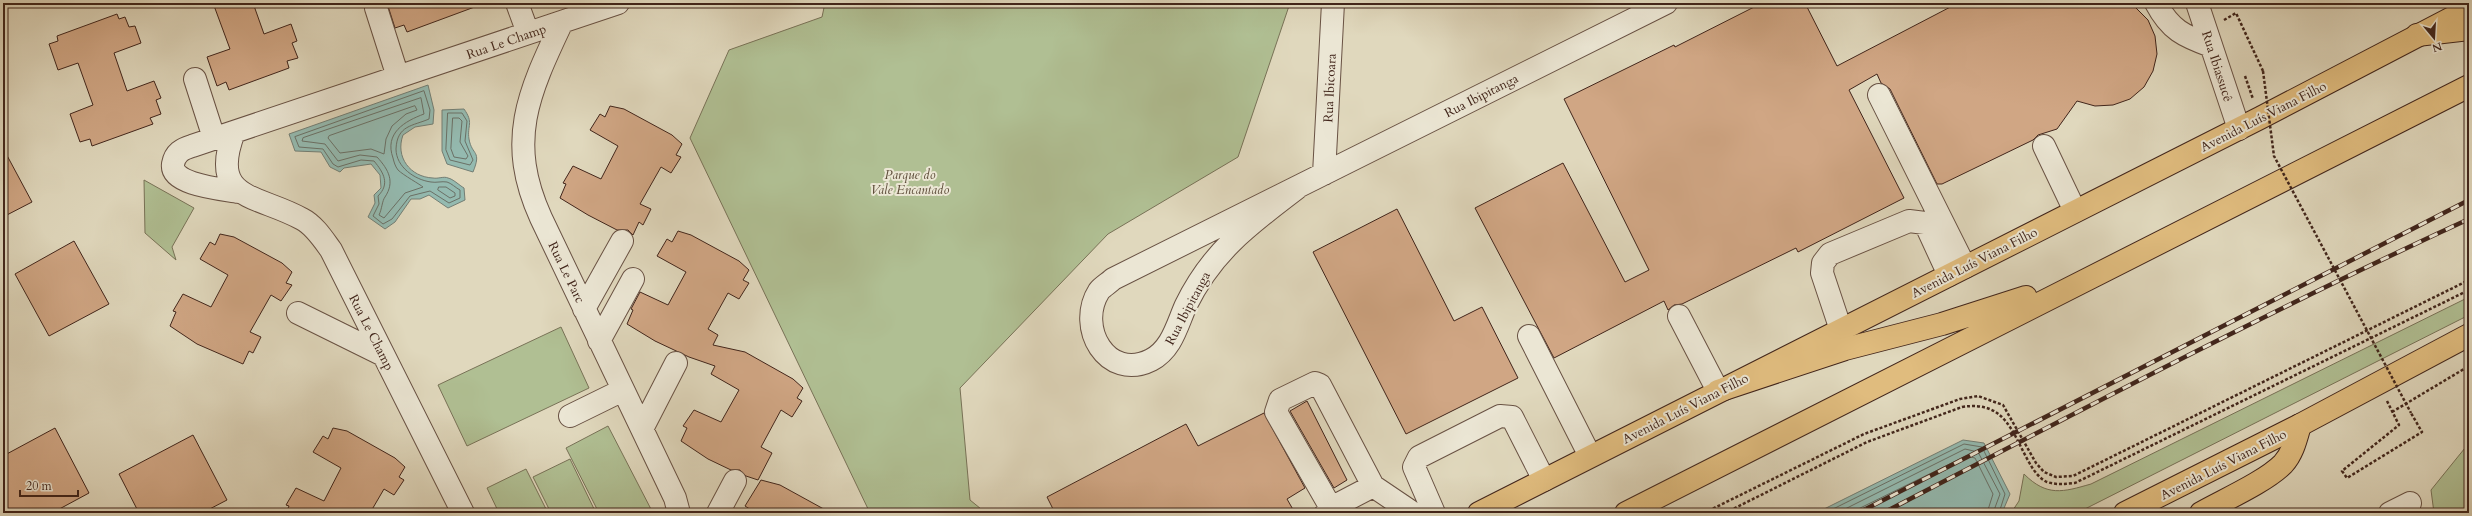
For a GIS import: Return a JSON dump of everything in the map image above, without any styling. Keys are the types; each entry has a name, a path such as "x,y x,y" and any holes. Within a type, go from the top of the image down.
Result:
{"main road":[{"name":"Avenida Luís Viana Filho","path":"1479,513 2239,129 2469,9"},
{"path":"2417,35 2469,29"},
{"path":"1626,513 2469,86"},
{"path":"1718,391 1845,349 1942,324 2090,277"},
{"name":"Avenida Luís Viana Filho","path":"2125,513 2300,425 2469,335"},
{"name":"Avenida Luís Viana Filho","path":"2201,513 2271,473 2283,464 2293,449 2300,425"}],"street":[{"path":"517,3 528,33"},
{"name":"Rua Le Champ","path":"463,513 331,250 318,233 303,219 239,192 187,181 177,176 172,167 174,158 180,150 618,3"},
{"name":"Rua Ibicoara","path":"1324,174 1333,3"},
{"name":"Rua Ibipitanga","path":"1297,188 1246,227 1221,251 1202,277 1165,349 1151,360 1135,365 1119,364 1106,356 1096,342 1092,324 1093,307 1099,290 1113,279 1666,3"},
{"path":"2156,3 2163,16 2185,37 2212,46"},
{"name":"Rua Ibiassucê","path":"2198,3 2239,129"},
{"path":"376,8 398,77"},
{"name":"Rua Le Parc","path":"562,22 541,67 524,126 524,172 532,197 599,341 675,498 679,513"},
{"path":"194,79 224,135 226,160 230,178 239,192"},
{"path":"1879,95 1957,271"},
{"path":"2044,146 2075,211"},
{"path":"1841,330 1822,273 1823,263 1830,254 1909,221 1917,221 1925,223 1957,271"},
{"path":"584,309 622,241"},
{"path":"599,341 633,279"},
{"path":"298,313 383,355"},
{"path":"1679,316 1718,391"},
{"path":"1529,336 1590,456"},
{"path":"642,429 676,363"},
{"path":"1373,486 1328,510 1276,412 1280,400 1315,383 1320,385 1373,486 1413,513"},
{"path":"570,416 623,390"},
{"path":"1434,513 1414,467 1415,462 1419,457 1500,416 1512,418 1544,480"},
{"path":"718,513 735,481"},
{"path":"2390,513 2410,503"}],"path":[{"path":"2226,26 2224,20 2236,13 2263,71 2274,156 2411,413 2422,432 2347,478 2342,471 2399,425 2392,412 2469,366"},
{"path":"1704,513 1864,434 1960,399 1978,396 2003,405 2036,463 2044,472 2056,477 2073,476 2469,280"},
{"path":"1725,513 1867,442 1962,407 1978,405 1998,412 2007,423 2035,472 2046,482 2060,484 2075,483 2469,290"}],"green space":[{"name":"Parque do Vale Encantado","path":"825,3 1290,3 1238,157 1108,234 960,388 970,500 986,513 870,513 690,138 729,50 822,17"},
{"path":"144,180 194,208 172,247 176,260 145,233"},
{"path":"2469,297 2469,315 2077,513 2011,513 2019,501 2024,474 2040,486 2056,491 2091,484"},
{"path":"561,327 589,388 467,446 438,385"},
{"path":"608,426 653,513 599,513 566,448"},
{"path":"2469,443 2469,513 2434,513 2431,490"},
{"path":"570,459 596,513 551,513 533,477"},
{"path":"526,469 548,513 499,513 487,488"}],"water":[{"path":"428,85 434,110 433,124 415,127 403,135 401,151 403,158 411,170 417,174 433,178 446,177 454,181 464,188 465,200 448,208 429,195 420,199 411,199 395,222 385,229 368,217 375,203 374,195 381,188 380,175 371,164 344,168 340,172 330,167 321,152 295,151 289,134"},
{"path":"464,109 469,118 470,144 476,154 477,160 473,172 447,164 442,151 442,110"},
{"path":"1963,440 1984,443 2010,494 2002,513 1816,513"}],"building":[{"path":"213,3 253,3 264,34 291,24 297,41 292,43 298,58 287,61 289,68 229,90 226,82 217,86 207,57 230,49"},
{"path":"387,3 480,3 480,5 407,32 404,25 395,28"},
{"path":"1762,3 1805,3 1837,66 1958,3 2128,3 2135,7 2148,20 2155,36 2157,54 2153,71 2144,87 2130,99 2113,105 2095,106 2077,101 2057,129 2038,135 2033,140 1942,184 1937,184 1890,89 1881,83 1877,74 1849,90 1904,198 1798,252 1796,248 1682,304 1674,305 1668,310 1664,301 1554,358 1475,208 1563,163 1625,282 1649,270 1564,99 1674,45 1675,47"},
{"path":"117,14 119,19 125,17 129,27 135,26 141,43 114,53 127,91 154,81 161,98 156,100 161,114 150,118 153,124 92,146 90,139 80,142 70,114 93,105 78,63 58,70 49,44 58,41 57,36"},
{"path":"610,106 624,109 672,135 682,144 676,155 681,157 671,173 661,167 640,204 651,209 643,225 639,222 633,235 628,230 617,230 560,198 566,184 563,183 573,166 601,179 618,146 590,130 600,114 605,117"},
{"path":"3,148 32,202 3,217"},
{"path":"1397,209 1454,321 1482,307 1518,378 1406,434 1313,252"},
{"path":"678,231 691,235 739,261 749,270 743,280 749,283 739,299 728,293 708,329 718,335 713,345 745,352 793,379 803,388 797,398 802,401 792,417 781,410 761,447 772,453 758,480 746,476 740,470 731,470 708,459 681,441 687,428 683,426 694,410 721,422 739,390 711,374 715,366 689,357 655,341 627,324 633,310 631,309 640,292 668,305 686,272 657,256 667,239 672,242"},
{"path":"220,234 234,237 282,263 292,272 286,283 292,285 281,301 271,295 250,332 261,337 253,353 249,351 243,364 197,344 170,326 176,312 173,311 183,294 211,307 228,275 200,259 210,242 215,245"},
{"path":"74,241 109,304 49,336 15,274"},
{"path":"1307,401 1347,480 1334,488 1290,411"},
{"path":"1264,413 1305,488 1287,499 1295,513 1055,513 1047,497 1186,424 1198,446"},
{"path":"55,428 89,493 52,513 3,513 3,456"},
{"path":"333,428 347,431 395,458 405,467 399,477 404,480 394,495 384,489 370,513 286,513 289,506 286,505 296,488 324,501 341,468 313,452 323,436 328,439"},
{"path":"193,435 227,500 202,513 139,513 119,474"},
{"path":"761,480 780,485 831,513 756,513 745,506"}],"railway":[{"path":"1858,513 2469,200"},
{"path":"1883,513 2248,325 2469,219"}]}
